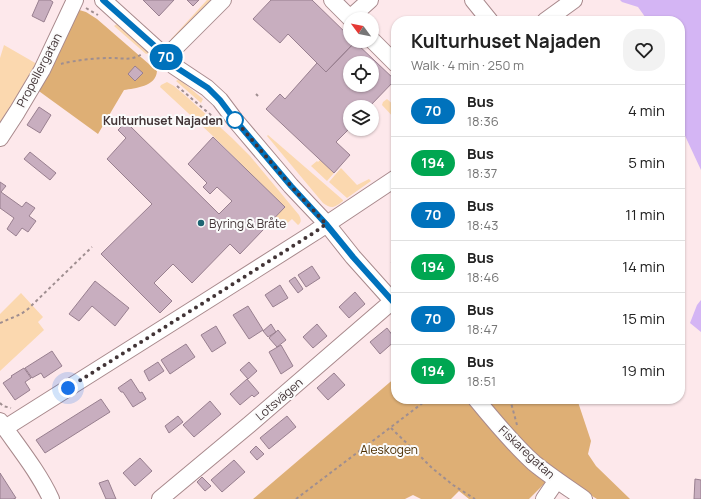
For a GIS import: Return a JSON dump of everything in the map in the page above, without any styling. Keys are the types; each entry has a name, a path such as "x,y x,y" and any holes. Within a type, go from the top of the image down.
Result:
{"street":[{"path":"103,0 174,66 208,88 220,100 291,186 326,224 353,257 391,297"},
{"path":"166,57 224,0"},
{"path":"332,0 344,12"},
{"path":"358,12 370,0"},
{"path":"473,0 486,16"},
{"path":"552,16 574,0"},
{"name":"Propellergatan","path":"1,135 17,112 42,70 74,1"},
{"path":"379,47 391,59"},
{"path":"51,499 28,459 2,425 211,298 315,232 391,181"},
{"name":"Lotsvägen","path":"160,499 391,304"},
{"name":"Fiskaregatan","path":"480,404 519,448 535,463 584,499"},
{"path":"544,499 557,480"}],"path":[{"path":"74,1 100,16"},
{"path":"42,70 69,62 111,58 135,59 142,54 137,50"},
{"path":"174,83 222,125"},
{"path":"0,323 28,310 92,247"},
{"path":"296,499 421,404"},
{"path":"391,427 432,468 453,485 475,499"}],"shaded area":[{"path":"207,0 217,0 171,41 171,39"},
{"path":"620,0 701,0 701,170 685,136 685,16 644,16 638,7"},
{"path":"117,24 149,53 146,54 114,26"},
{"path":"4,45 37,64 3,121 0,122 0,58"},
{"path":"179,79 203,99 201,103 176,81"},
{"path":"167,82 187,97 250,156 299,215 301,220 298,225 292,219 282,228 274,221 274,218 285,207 214,137 160,87"},
{"path":"387,99 391,103 391,115 382,105"},
{"path":"268,135 343,201 333,207 323,203 267,136"},
{"path":"320,160 334,173 327,181 311,166"},
{"path":"341,168 357,185 369,179 371,181 347,198 329,182"},
{"path":"21,293 43,317 38,322 44,330 0,371 0,314"},
{"path":"701,300 701,332 690,323 697,305"}],"green space":[{"path":"76,9 86,12 97,19 157,71 156,76 149,84 124,90 98,134 36,89"},
{"name":"Aleskogen","path":"391,381 391,404 579,404 591,441 588,454 596,466 630,499 597,499 555,473 529,499 469,499 459,491 451,499 421,499 413,495 405,499 253,499"}],"building":[{"path":"39,0 50,0 53,2 44,22 32,16"},
{"path":"143,0 174,0 159,16"},
{"path":"187,0 199,0 193,6"},
{"path":"271,0 312,0 343,30 343,48 349,48 326,72 288,34 280,43 253,19"},
{"path":"349,48 361,48 370,56 343,56 343,92 379,92 379,65 391,76 391,84 376,100 343,100 343,135 336,142 350,155 334,173 266,109 280,94 285,99 317,63 326,72"},
{"path":"135,66 143,73 135,81 128,74"},
{"path":"39,107 51,115 40,133 27,125"},
{"name":"Byring & Bråte","path":"126,122 219,214 232,201 217,187 210,194 203,187 207,183 188,164 213,137 285,207 240,254 230,244 192,283 173,264 154,283 172,301 160,313 101,254 152,204 107,159 126,138 118,130"},
{"path":"30,152 56,173 50,180 24,159"},
{"path":"0,182 6,186 1,192 22,207 26,202 35,208 29,216 36,221 28,232 22,228 16,236 7,229 14,218 0,208"},
{"path":"312,266 320,278 306,287 298,275"},
{"path":"295,277 303,289 298,293 289,281"},
{"path":"95,281 129,308 115,326 92,306 79,321 69,314"},
{"path":"280,285 288,298 273,307 265,295"},
{"path":"355,292 365,304 349,318 339,307"},
{"path":"248,306 263,330 249,339 233,315"},
{"path":"271,324 276,332 268,337 263,331"},
{"path":"317,324 327,336 313,348 303,337"},
{"path":"216,326 226,343 212,352 201,335"},
{"path":"387,328 391,333 391,344 380,354 370,342"},
{"path":"278,330 286,340 277,347 269,338"},
{"path":"186,344 195,357 170,374 161,360"},
{"path":"281,345 293,366 281,374 269,352"},
{"path":"52,351 62,366 44,378 41,373 32,378 25,368"},
{"path":"158,362 164,371 149,381 144,371"},
{"path":"249,362 257,371 248,379 240,370"},
{"path":"24,368 31,378 25,382 30,390 15,400 3,383"},
{"path":"334,373 345,385 328,400 317,388"},
{"path":"131,379 146,399 133,407 123,392 121,392 118,388"},
{"path":"247,379 259,393 254,397 252,395 240,405 230,394"},
{"path":"101,399 110,412 45,453 36,440"},
{"path":"210,401 221,414 194,437 183,425"},
{"path":"178,416 183,422 169,433 165,426"},
{"path":"287,416 296,427 269,449 260,438"},
{"path":"256,446 264,454 257,460 250,452"},
{"path":"140,458 152,471 135,486 123,473"},
{"path":"234,460 245,472 222,492 211,480"},
{"path":"0,473 16,498 0,499"},
{"path":"202,477 211,486 205,491 197,482"},
{"path":"695,479 701,480 701,499 694,499"},
{"path":"108,480 116,499 106,499 99,483"}],"bus line":[{"name":"70","path":"103,0 157,48 174,66 208,88 220,100 291,186 391,299"}],"place":[{"name":"Kulturhuset Najaden","path":"235,120"},
{"name":"Byring & Bråte","path":"201,223"}],"route":[{"path":"68,388 326,224 291,186 235,120"}]}
